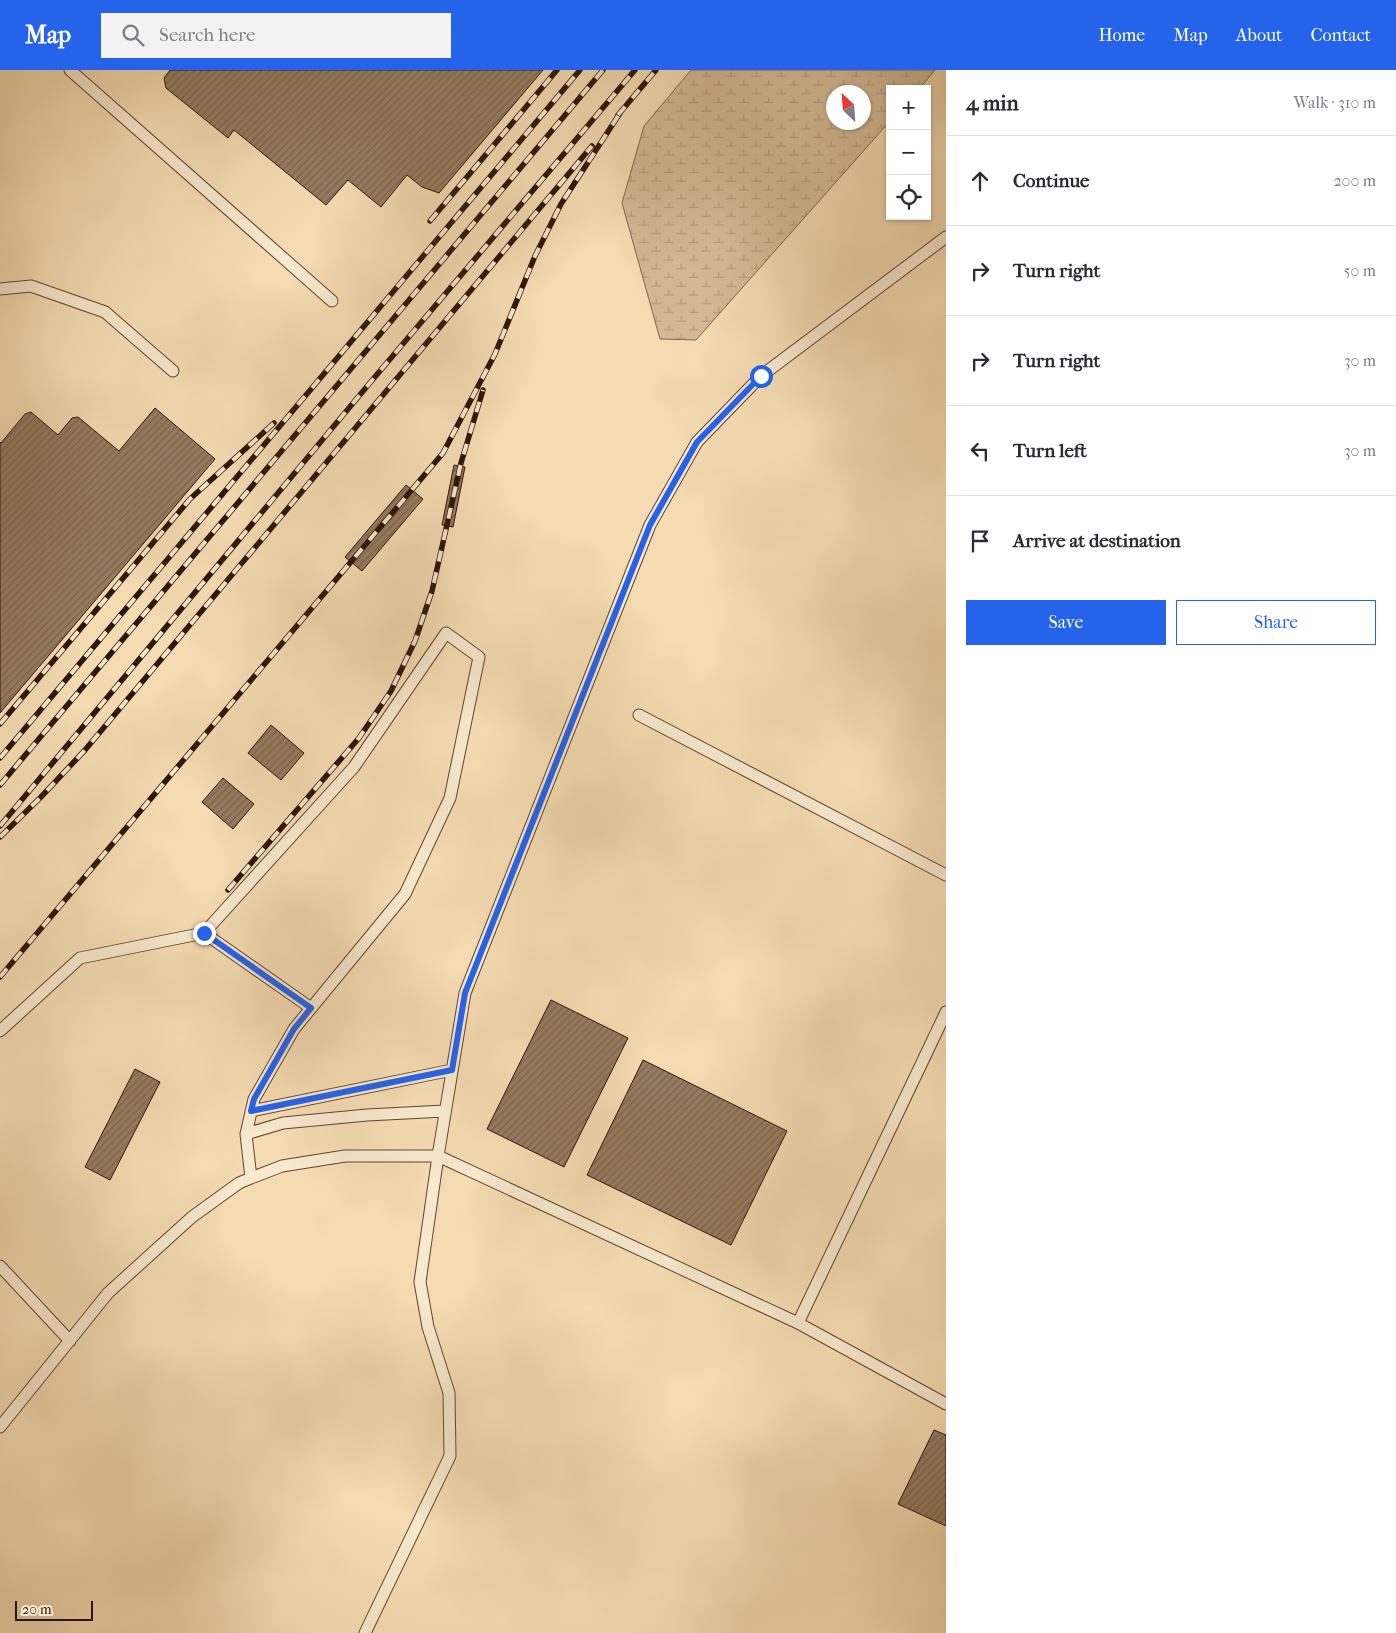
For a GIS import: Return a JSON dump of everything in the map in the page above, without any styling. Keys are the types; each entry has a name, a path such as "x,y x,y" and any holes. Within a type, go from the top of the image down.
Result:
{"lane":[{"path":"70,70 332,301"},
{"path":"365,1633 450,1456 449,1393 428,1326 420,1282 445,1111 465,993 650,525 697,442 761,376 946,237"},
{"path":"0,289 31,286 105,312 173,371"},
{"path":"0,1031 80,958 204,933 354,767 446,633 479,657 450,798 405,894 294,1029 254,1099 246,1134 251,1178"},
{"path":"639,716 946,875"},
{"path":"204,933 311,1008"},
{"path":"798,1323 946,1012"},
{"path":"251,1111 452,1070"},
{"path":"246,1134 283,1123 445,1111"},
{"path":"0,1427 108,1293 192,1217 239,1183 251,1178 282,1166 345,1156 438,1156 798,1323 946,1404"},
{"path":"0,1266 70,1341"}],"green space":[{"path":"691,70 935,70 922,85 886,85 886,126 696,340 660,339 622,203 644,126"}],"building":[{"path":"170,70 543,70 439,193 422,187 407,175 381,207 348,180 326,205 234,130 228,138 166,88 164,78"},
{"path":"155,408 215,459 0,713 0,442 25,414 31,412 58,435 72,418 78,417 119,451"},
{"path":"454,465 465,467 453,527 442,525"},
{"path":"406,485 423,499 362,571 345,557"},
{"path":"271,725 304,753 281,780 248,753"},
{"path":"223,778 254,804 233,829 202,802"},
{"path":"551,1000 628,1038 564,1167 487,1129"},
{"path":"643,1060 787,1131 731,1245 587,1175"},
{"path":"135,1069 160,1082 110,1180 85,1167"},
{"path":"934,1430 946,1435 946,1526 898,1504"}],"railway":[{"path":"430,221 557,70"},
{"path":"0,758 580,70"},
{"path":"0,785 603,70"},
{"path":"0,826 374,378 635,70"},
{"path":"618,115 656,70"},
{"path":"0,977 443,453 495,354 535,256 561,204 622,110"},
{"path":"0,837 85,750 592,146"},
{"path":"228,890 359,738 391,691 415,641 432,591 461,463 483,390"},
{"path":"0,724 190,499 274,423"}],"route":[{"path":"204,933 311,1008 294,1029 254,1099 251,1111 452,1070 465,993 650,525 697,442 761,376"}]}
